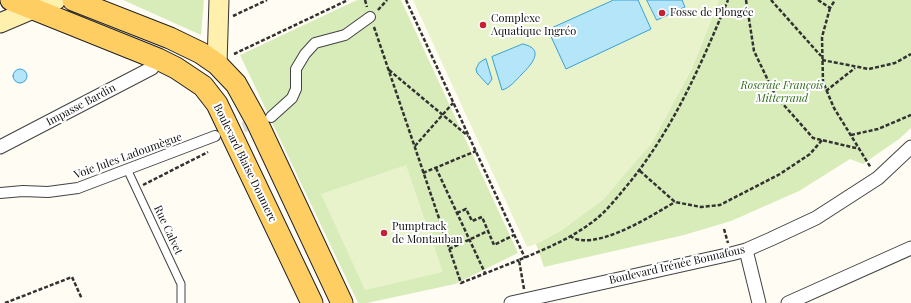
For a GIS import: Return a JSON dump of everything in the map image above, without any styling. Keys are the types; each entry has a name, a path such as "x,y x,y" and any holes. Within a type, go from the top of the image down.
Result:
{"main road":[{"path":"0,2 4,0"},
{"name":"Boulevard Blaise Doumerc","path":"11,0 158,58 183,71 203,86 217,104 224,138 312,303"},
{"path":"0,23 56,0"},
{"path":"73,0 170,38 201,53 217,64 236,84 257,122 342,303"},
{"path":"217,64 219,0"}],"street":[{"path":"271,117 282,109 292,98 296,89 296,69 305,54 315,43 345,34 370,17"},
{"name":"Impasse Bardin","path":"0,147 152,68 158,58"},
{"name":"Voie Jules Ladoumègue","path":"0,193 23,190 48,192 78,188 127,169 224,138"},
{"name":"Boulevard Irénée Bonnafous","path":"511,303 746,250 816,218 878,178 911,147"},
{"path":"788,303 911,248"},
{"path":"746,250 759,303"}],"lane":[{"name":"Rue Calvet","path":"127,169 181,284 181,303"}],"path":[{"path":"233,16 267,0"},
{"path":"234,54 348,0"},
{"path":"364,0 461,283 556,245 592,222 615,200 640,171 668,130 703,60 728,0"},
{"path":"406,0 525,258"},
{"path":"746,0 754,50 775,95 813,138 860,150"},
{"path":"771,0 822,58 855,67 869,69 879,68 894,63 911,54"},
{"path":"818,0 830,8"},
{"path":"835,0 830,8 822,37 823,82 834,108 878,178"},
{"path":"826,90 855,67"},
{"path":"388,69 470,138"},
{"path":"414,147 453,103"},
{"path":"851,135 878,129 911,115"},
{"path":"136,188 224,138"},
{"path":"640,171 674,202 701,207 720,206 780,174 810,154 822,140"},
{"path":"423,173 476,151"},
{"path":"436,168 485,273"},
{"path":"570,236 580,240 593,240 611,235 652,216 674,202"},
{"path":"457,213 466,208 472,221 482,217 494,245 514,235"},
{"path":"449,249 488,231"},
{"path":"518,260 526,300"},
{"path":"6,303 72,277 82,299"}],"green space":[{"path":"123,0 204,0 201,35"},
{"path":"357,0 401,0 518,253 455,284 367,303 358,303 240,55"},
{"path":"413,0 719,0 692,68 651,144 603,200 562,230 536,244 527,247"},
{"name":"Roseraie François Mitterrand","path":"719,0 911,0 911,128 899,139 863,164 850,159 799,191 731,221 684,235 544,267 536,244 562,230 651,144 692,68"},
{"name":"Pumptrack de Montauban","path":"406,165 443,272 365,290 321,194"}],"water":[{"path":"614,0 638,0 651,29 566,69 548,30"},
{"name":"Fosse de Plongée","path":"647,0 682,0 685,7 657,20"},
{"path":"523,44 530,46 534,50 534,58 529,66 508,88 502,90 492,57"},
{"path":"486,59 492,79 488,85 477,73 476,69 479,63"},
{"path":"20,69 25,71 27,76 25,81 20,83 15,81 13,76 15,71"}],"tunnel":[{"path":"229,132 259,122"}],"place":[{"name":"Fosse de Plongée","path":"662,13"},
{"name":"Complexe Aquatique Ingréo","path":"483,25"},
{"name":"Pumptrack de Montauban","path":"384,233"}]}
